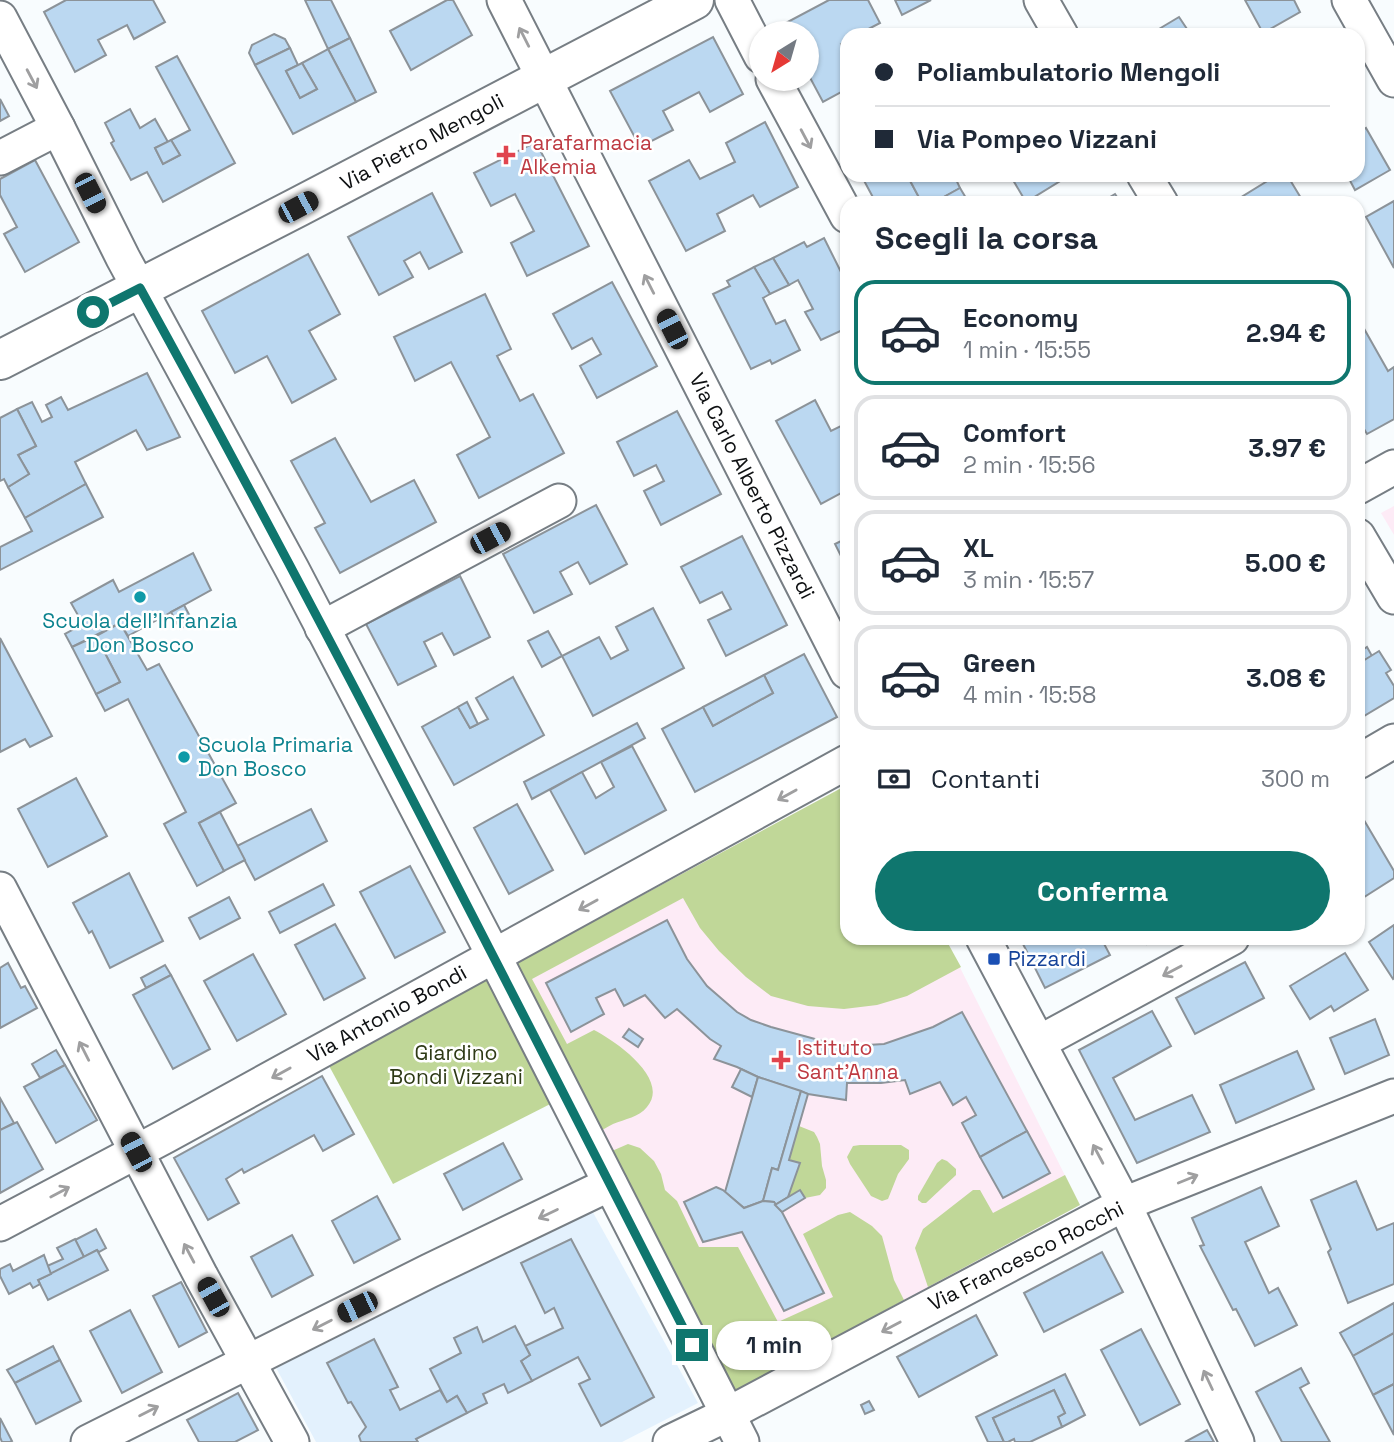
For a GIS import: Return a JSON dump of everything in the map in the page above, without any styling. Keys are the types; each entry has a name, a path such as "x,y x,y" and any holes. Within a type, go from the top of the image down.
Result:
{"main road":[{"name":"Via Pietro Mengoli","path":"0,360 694,0"}],"street":[{"name":"Via Carlo Alberto Pizzardi","path":"504,0 840,658"},
{"path":"732,0 749,33"},
{"path":"1041,0 1057,28"},
{"path":"1349,0 1365,28"},
{"path":"0,18 123,258 494,956 735,1428"},
{"path":"1365,28 1394,80"},
{"path":"779,91 840,203"},
{"path":"0,158 58,128"},
{"path":"1365,483 1394,467"},
{"path":"322,628 559,501"},
{"path":"1365,548 1394,597"},
{"path":"1365,758 1394,741"},
{"name":"Via Antonio Bondi","path":"0,1224 840,766"},
{"path":"0,889 136,1152 292,1442"},
{"path":"987,945 1125,1204 1237,1442"},
{"path":"1040,1042 1219,945"},
{"name":"Via Francesco Rocchi","path":"670,1442 735,1428 1125,1204 1394,1096"},
{"path":"88,1442 429,1271 610,1184"}],"shaded area":[{"path":"1394,506 1394,535 1381,513"},
{"name":"Istituto Sant'Anna","path":"840,789 840,945 949,945 1080,1205 731,1394 507,968"},
{"path":"590,1207 698,1403 622,1442 316,1442 274,1364"}],"green space":[{"path":"840,789 840,945 949,945 961,967 907,996 877,1005 844,1009 808,1006 771,996 746,977 700,928 683,898 532,979 567,1044 594,1030 626,1051 646,1073 652,1085 652,1096 644,1110 594,1135 507,968"},
{"name":"Giardino Bondi Vizzani","path":"494,956 566,1096 393,1184 321,1051"},
{"path":"799,1126 814,1132 817,1137 826,1180 826,1188 820,1195 805,1198 800,1190 788,1197 800,1163 789,1160"},
{"path":"628,1144 640,1148 654,1161 665,1190 677,1201 699,1247 738,1247 778,1322 833,1297 803,1234 838,1215 850,1212 882,1236 894,1280 904,1300 731,1394 605,1154"},
{"path":"901,1145 909,1150 909,1159 898,1174 888,1199 882,1201 871,1196 850,1164 847,1157 853,1146"},
{"path":"942,1159 956,1169 956,1175 926,1203 922,1203 918,1196"},
{"path":"1065,1175 1080,1205 928,1287 915,1248 923,1229 973,1190 980,1190 993,1213"}],"building":[{"path":"66,0 153,0 165,22 134,39 127,25 98,40 106,55 75,72 44,12"},
{"path":"305,0 331,0 350,38 328,49"},
{"path":"447,0 453,0 472,35 411,70 390,31"},
{"path":"829,0 868,0 880,23 870,28 840,28 840,93 823,102 817,91 819,21 790,21"},
{"path":"895,0 931,0 902,15"},
{"path":"1245,0 1294,0 1300,12 1272,28 1260,28"},
{"path":"1179,17 1186,28 1161,28"},
{"path":"274,34 285,39 290,48 255,65 249,53 252,45"},
{"path":"713,37 743,94 710,112 699,92 663,111 673,130 640,147 610,91"},
{"path":"350,38 376,92 356,102 328,49"},
{"path":"290,48 298,65 286,71 300,98 317,89 302,63 328,49 356,102 293,134 255,65"},
{"path":"177,56 235,163 163,202 147,172 131,180 111,143 114,141 105,123 130,109 140,128 155,119 168,142 155,148 163,164 180,155 171,140 190,130 156,67"},
{"path":"302,63 317,89 300,98 286,71"},
{"path":"0,99 9,116 0,121"},
{"path":"765,122 798,187 760,207 753,195 717,214 725,231 686,251 649,181 689,160 700,179 735,162 726,143"},
{"path":"1365,129 1390,170 1355,190 1351,182 1365,182"},
{"path":"171,140 180,155 163,164 155,148"},
{"path":"536,142 589,246 527,276 511,243 534,231 515,194 491,206 474,173"},
{"path":"35,160 79,242 25,272 4,234 17,227 0,195 0,179"},
{"path":"865,182 911,182 918,196 872,196"},
{"path":"911,182 957,182 960,188 946,196 918,196"},
{"path":"1014,182 1059,182 1036,196 1022,196"},
{"path":"1266,182 1291,182 1300,196 1243,196"},
{"path":"960,188 965,196 946,196"},
{"path":"432,193 462,252 429,269 420,252 404,261 413,277 379,295 348,237"},
{"path":"1394,201 1394,268 1366,217"},
{"path":"824,238 840,270 840,331 821,340 805,312 813,309 798,280 789,285 773,258 804,242 807,247"},
{"path":"308,254 340,314 309,331 336,379 292,403 267,356 235,373 202,311"},
{"path":"773,258 789,285 770,294 754,267"},
{"path":"754,267 770,294 763,298 776,324 785,320 800,350 772,364 770,360 751,369 713,294 730,286 727,281"},
{"path":"612,282 657,366 597,398 580,366 601,354 592,338 572,349 553,314"},
{"path":"485,294 511,349 497,356 520,401 533,394 564,453 479,498 457,455 490,437 451,362 415,381 394,337"},
{"path":"1365,330 1388,371 1394,367 1394,419 1367,434"},
{"path":"147,373 180,437 147,450 136,430 75,462 86,484 25,518 8,487 29,474 18,455 36,446 17,409 32,402 42,422 52,417 46,405 61,397 68,410"},
{"path":"815,400 831,431 840,426 840,494 821,504 776,421"},
{"path":"17,409 36,446 18,455 29,474 8,487 4,479 0,481 0,418"},
{"path":"677,411 721,494 661,525 644,491 664,481 656,465 634,476 617,442"},
{"path":"335,438 371,502 414,480 436,522 340,573 315,528 325,523 291,461"},
{"path":"86,484 103,517 0,570 0,547 32,531 25,518"},
{"path":"596,505 627,564 590,584 578,562 560,572 572,594 534,613 503,554"},
{"path":"742,536 787,625 726,656 708,620 731,609 722,592 700,603 681,567"},
{"path":"840,542 840,554 835,544"},
{"name":"Scuola dell'Infanzia Don Bosco","path":"193,553 211,590 128,636 120,623 72,647 65,634 83,624 71,603 113,580 119,592"},
{"path":"460,576 490,637 454,655 442,633 424,642 436,666 398,685 366,624"},
{"name":"Scuola dell'Infanzia Don Bosco","path":"184,605 193,622 180,629 171,612"},
{"path":"653,608 684,668 593,716 562,656 599,637 611,659 628,650 616,627"},
{"name":"Scuola Primaria Don Bosco","path":"120,623 147,670 159,664 236,803 199,823 224,871 197,886 164,824 186,812 128,699 105,711 96,694 120,682 96,636"},
{"path":"548,631 562,656 542,667 528,641"},
{"path":"96,636 120,682 96,694 72,647"},
{"path":"0,638 52,736 30,747 25,739 0,752"},
{"path":"1367,647 1372,656 1365,660"},
{"path":"1379,651 1391,670 1386,673 1394,686 1394,698 1365,715 1365,660"},
{"path":"804,654 837,717 695,792 662,729 703,707 713,726 773,693 764,675"},
{"path":"764,675 773,693 713,726 703,707"},
{"path":"513,677 544,735 454,785 422,727 458,707 470,728 488,719 476,698"},
{"path":"467,702 478,724 470,728 458,707"},
{"path":"637,723 645,738 532,799 524,782"},
{"path":"632,746 666,810 585,854 550,790 582,772 596,798 614,787 601,762"},
{"path":"76,778 107,836 48,867 18,809"},
{"path":"517,804 553,870 509,894 474,828"},
{"name":"Scuola Primaria Don Bosco","path":"311,809 327,841 255,880 237,846"},
{"name":"Scuola Primaria Don Bosco","path":"220,812 245,860 224,871 199,823"},
{"path":"1365,822 1394,871 1394,878 1365,897"},
{"path":"410,866 445,932 395,958 360,892"},
{"path":"129,873 163,941 110,968 92,931 89,933 73,903"},
{"path":"323,884 334,905 280,933 269,912"},
{"path":"229,897 240,918 200,939 189,918"},
{"path":"667,920 687,959 707,986 737,1012 771,1027 837,1045 884,1044 933,1027 962,1012 1027,1131 980,1157 962,1123 976,1115 966,1097 953,1105 940,1082 910,1094 905,1080 847,1083 846,1100 808,1094 714,1059 721,1046 677,1009 665,1018 645,995 624,1006 615,989 596,998 604,1014 571,1032 546,983"},
{"path":"335,924 365,978 324,1000 295,945"},
{"path":"1394,925 1394,978 1393,979 1369,942"},
{"path":"1024,945 1105,945 1110,955 1045,988"},
{"path":"1345,953 1368,990 1334,1011 1331,1006 1310,1019 1290,986"},
{"path":"253,954 286,1014 237,1041 204,981"},
{"path":"1245,962 1264,998 1195,1034 1176,998"},
{"path":"8,963 21,988 25,986 37,1008 0,1028 0,968"},
{"path":"165,965 171,975 146,988 141,978"},
{"path":"171,975 210,1049 173,1069 133,995"},
{"path":"1152,1011 1171,1046 1113,1078 1135,1120 1192,1095 1210,1132 1137,1163 1079,1050"},
{"path":"1375,1019 1389,1055 1345,1074 1330,1038"},
{"path":"629,1029 643,1039 638,1047 623,1037"},
{"path":"56,1050 65,1065 40,1078 32,1064"},
{"path":"1297,1051 1314,1089 1236,1123 1220,1085"},
{"path":"65,1065 97,1120 56,1143 24,1087"},
{"path":"741,1069 758,1077 752,1097 732,1087"},
{"path":"322,1076 354,1134 323,1151 314,1135 244,1173 242,1169 226,1179 239,1203 208,1220 174,1158"},
{"path":"758,1077 801,1091 778,1170 772,1168 763,1201 744,1208 725,1192"},
{"path":"801,1091 808,1094 789,1160 800,1163 788,1197 775,1205 774,1202 763,1201 772,1168 778,1170"},
{"path":"0,1098 14,1123 0,1130"},
{"path":"17,1122 43,1169 0,1193 0,1130"},
{"path":"1027,1131 1050,1173 1003,1198 980,1157"},
{"path":"503,1143 522,1179 463,1210 444,1174"},
{"path":"1356,1181 1377,1230 1394,1223 1394,1284 1348,1303 1328,1252 1331,1249 1311,1200"},
{"path":"716,1187 744,1208 763,1201 774,1202 782,1212 824,1293 784,1311 742,1232 703,1242 684,1202"},
{"path":"1261,1187 1279,1226 1245,1242 1269,1293 1278,1288 1297,1325 1255,1346 1200,1246 1204,1245 1192,1218"},
{"path":"800,1190 805,1198 782,1212 775,1205"},
{"path":"377,1196 400,1239 354,1263 332,1221"},
{"path":"96,1229 106,1248 84,1257 75,1240"},
{"path":"292,1235 313,1275 272,1297 251,1257"},
{"path":"75,1239 84,1257 51,1274 47,1266 63,1259 57,1248"},
{"path":"571,1239 654,1397 601,1426 579,1384 590,1379 578,1357 532,1381 521,1361 530,1355 525,1346 563,1328 554,1308 545,1313 521,1263"},
{"path":"97,1250 108,1270 48,1300 38,1280"},
{"path":"1102,1252 1123,1292 1044,1332 1024,1293"},
{"path":"44,1255 51,1274 38,1280 40,1284 33,1288 30,1283 9,1294 0,1276 0,1269 10,1264 13,1271"},
{"path":"181,1282 207,1332 179,1347 153,1296"},
{"path":"1394,1303 1394,1333 1353,1356 1340,1333"},
{"path":"130,1310 162,1372 122,1393 90,1331"},
{"path":"976,1315 997,1355 919,1397 897,1357"},
{"path":"515,1326 530,1355 521,1361 532,1381 508,1393 504,1384 483,1394 487,1403 467,1413 457,1396 447,1402 430,1369 461,1353 454,1338 477,1327 483,1342"},
{"path":"1141,1329 1180,1404 1140,1425 1101,1350"},
{"path":"1394,1333 1394,1384 1373,1395 1353,1356"},
{"path":"374,1339 398,1387 390,1390 400,1410 440,1390 447,1402 457,1396 467,1413 416,1439 418,1442 361,1442 359,1436 366,1427 351,1402 348,1403 327,1363"},
{"path":"53,1346 60,1360 15,1383 7,1370"},
{"path":"60,1360 81,1401 36,1424 15,1383"},
{"path":"1301,1368 1309,1383 1300,1388 1330,1442 1282,1442 1256,1392"},
{"path":"1065,1374 1085,1415 1062,1427 1058,1417 1065,1413 1054,1390 993,1418 1004,1442 988,1442 976,1417"},
{"path":"1394,1384 1394,1435 1373,1395"},
{"path":"1054,1390 1065,1413 1058,1417 1062,1427 1030,1442 1015,1442 1014,1439 1004,1442 993,1418"},
{"path":"238,1393 258,1430 235,1442 199,1442 187,1420"},
{"path":"869,1401 874,1410 865,1414 861,1405"},
{"path":"0,1418 12,1441 10,1442 2,1442"},
{"path":"1207,1430 1214,1442 1185,1442"}],"place":[{"name":"Parafarmacia Alkemia","path":"506,155"},
{"name":"Scuola dell'Infanzia Don Bosco","path":"140,597"},
{"name":"Scuola Primaria Don Bosco","path":"184,757"},
{"name":"Pizzardi","path":"994,959"},
{"name":"Istituto Sant'Anna","path":"781,1060"}],"route":[{"path":"93,312 140,288 292,569 562,1087 692,1345"}]}
